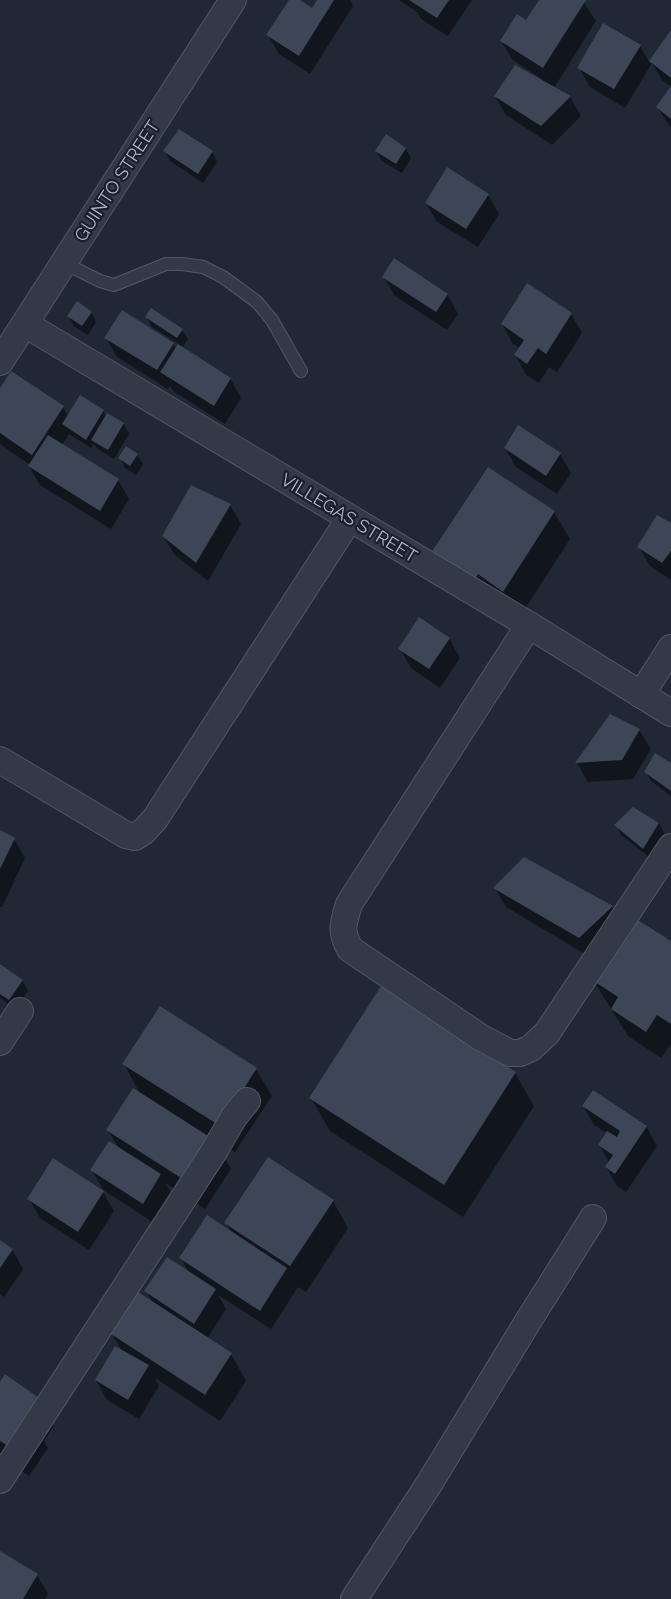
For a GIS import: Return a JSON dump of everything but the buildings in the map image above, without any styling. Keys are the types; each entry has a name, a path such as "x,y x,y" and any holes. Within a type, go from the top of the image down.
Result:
{"street":[{"name":"GUINTO STREET","path":"0,362 233,0"},
{"name":"VILLEGAS STREET","path":"25,324 529,625 671,713"},
{"path":"0,760 126,835 135,837 144,831 155,818 350,518"},
{"path":"529,625 349,904 344,921 344,938 350,949 480,1036 510,1054 520,1053 531,1048 547,1033 671,847"},
{"path":"642,696 671,648"},
{"path":"0,1042 20,1011"},
{"path":"0,1480 246,1101"},
{"path":"354,1599 429,1484 593,1218"}],"lane":[{"path":"64,264 100,281 114,285 166,264 203,267 222,277 257,302 272,320 301,371"}]}
